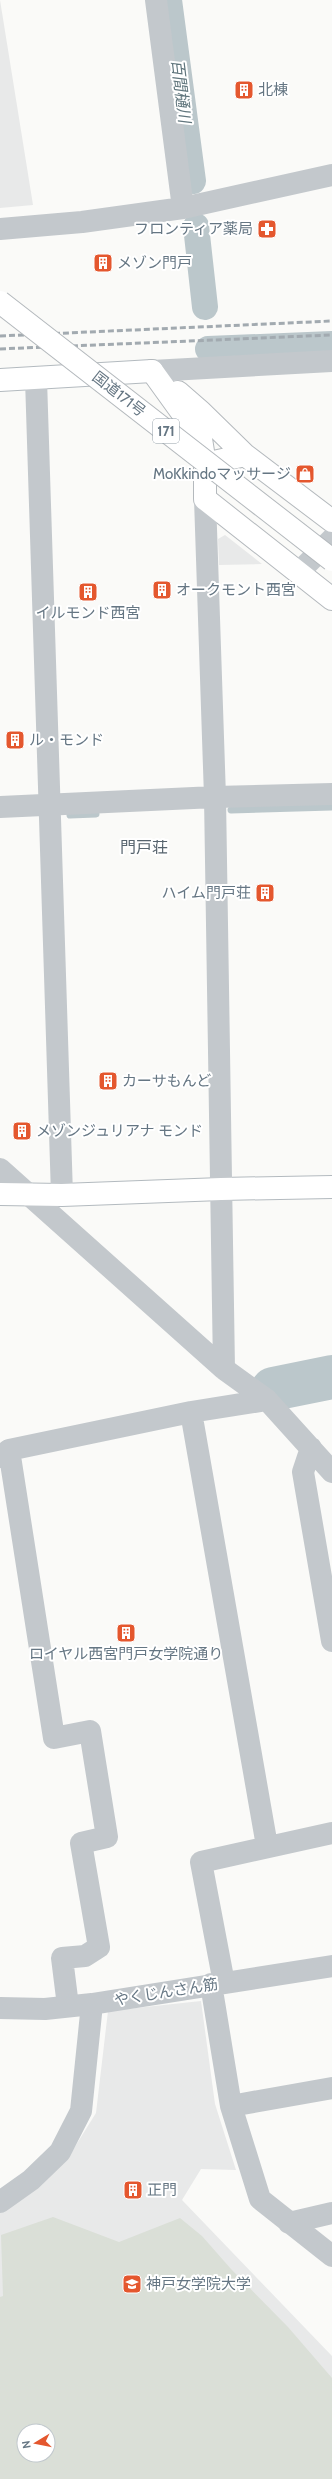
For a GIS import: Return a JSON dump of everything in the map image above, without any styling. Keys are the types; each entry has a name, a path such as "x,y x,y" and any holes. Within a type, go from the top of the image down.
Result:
{"main road":[{"name":"国道171号","path":"0,302 332,560"},
{"path":"0,380 152,371"},
{"name":"171","path":"152,371 201,412 245,455 332,521"},
{"name":"171","path":"152,371 201,439 205,464 205,499"},
{"path":"205,464 245,455"},
{"path":"205,499 299,572 332,600"},
{"path":"0,1194 62,1195 221,1189 332,1187"}],"street":[{"path":"156,0 183,208"},
{"path":"0,229 82,222 183,208 332,175"},
{"path":"152,371 332,361"},
{"path":"36,379 62,1195"},
{"path":"205,499 215,797 224,1369"},
{"path":"299,572 332,539"},
{"path":"0,807 215,797 332,794"},
{"path":"0,1169 26,1194 224,1369 267,1400 332,1472"},
{"path":"68,2006 62,1958 85,1956 99,1947 81,1843 108,1837 90,1731 54,1738 5,1454 191,1412 267,1400"},
{"path":"191,1412 267,1846"},
{"path":"311,1448 303,1472 332,1641"},
{"path":"332,1833 267,1846 201,1862 218,1984 231,2106 260,2199 332,2256"},
{"name":"やくじんさん筋","path":"0,2008 45,2009 92,2004 332,1966"},
{"path":"0,2202 31,2180 60,2152 82,2111 92,2004"},
{"path":"231,2106 332,2088"},
{"path":"289,2223 332,2213"}],"shaded area":[{"path":"0,0 33,205 0,208"},
{"path":"225,535 262,564 219,565 218,539"},
{"name":"神戸女学院大学","path":"201,2001 215,2104 236,2170 201,2169 182,2200 332,2356 332,2479 0,2479 0,2213 66,2161 96,2113 108,2011"},
{"name":"神戸女学院大学","path":"53,2217 119,2242 180,2218 202,2236 231,2269 288,2327 332,2378 332,2479 0,2479 0,2297 3,2296 1,2235"}],"waterway":[{"name":"百間樋川","path":"169,0 193,181"},
{"name":"百間樋川","path":"196,226 205,307"},
{"name":"百間樋川","path":"208,349 332,344"},
{"path":"231,810 332,807"},
{"path":"70,815 96,814"},
{"path":"273,1389 332,1377"}],"railway":[{"path":"0,336 332,321"},
{"path":"0,349 332,335"}],"place":[{"name":"北棟","path":"244,90"},
{"name":"フロンティア薬局","path":"267,229"},
{"name":"メゾン門戸","path":"103,263"},
{"name":"MoKkindoマッサージ","path":"305,474"},
{"name":"オークモント西宮","path":"162,590"},
{"name":"イルモンド西宮","path":"88,592"},
{"name":"ル・モンド","path":"15,740"},
{"name":"ハイム門戸荘","path":"265,893"},
{"name":"カーサもんど","path":"108,1081"},
{"name":"メゾンジュリアナ モンド","path":"22,1131"},
{"name":"ロイヤル西宮門戸女学院通り","path":"126,1633"},
{"name":"正門","path":"133,2190"},
{"name":"神戸女学院大学","path":"132,2284"}],"district":[{"name":"門戸荘","path":"144,847"}]}
